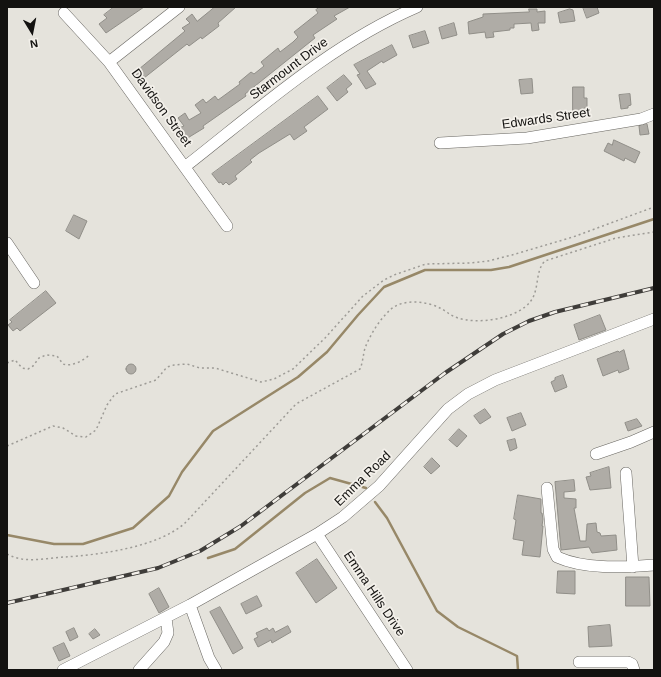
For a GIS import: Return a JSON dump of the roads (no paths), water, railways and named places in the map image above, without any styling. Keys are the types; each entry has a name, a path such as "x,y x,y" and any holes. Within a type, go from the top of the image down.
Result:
{"street":[{"path":"109,62 179,7"},
{"name":"Starmount Drive","path":"186,166 321,61 395,16 417,7"},
{"name":"Davidson Street","path":"64,13 109,62 186,166 227,226"},
{"name":"Edwards Street","path":"440,143 527,138 641,119 654,114"},
{"path":"7,243 34,283"},
{"name":"Emma Road","path":"63,670 190,605 317,534 343,517 379,486 448,409 468,394 495,380 654,319"},
{"path":"596,454 654,432"},
{"path":"626,473 633,567"},
{"path":"547,488 553,549 557,557 570,562 633,567 654,565"},
{"name":"Emma Hills Drive","path":"317,534 407,670"},
{"path":"190,605 209,658 216,670"},
{"path":"139,670 164,642 168,633 166,618"},
{"path":"579,662 628,662 632,664 634,670"}],"waterway":[{"path":"7,535 54,544 83,544 133,528 169,496 182,472 213,431 298,377 327,352 384,287 425,270 491,270 509,267 654,219"},
{"path":"208,558 235,549 305,493 330,478 366,488"},
{"path":"375,502 387,518 437,611 458,627 517,656 518,670"}],"railway":[{"path":"7,603 158,568 200,551 241,526 445,373 503,334 529,321 555,312 654,288"}]}
